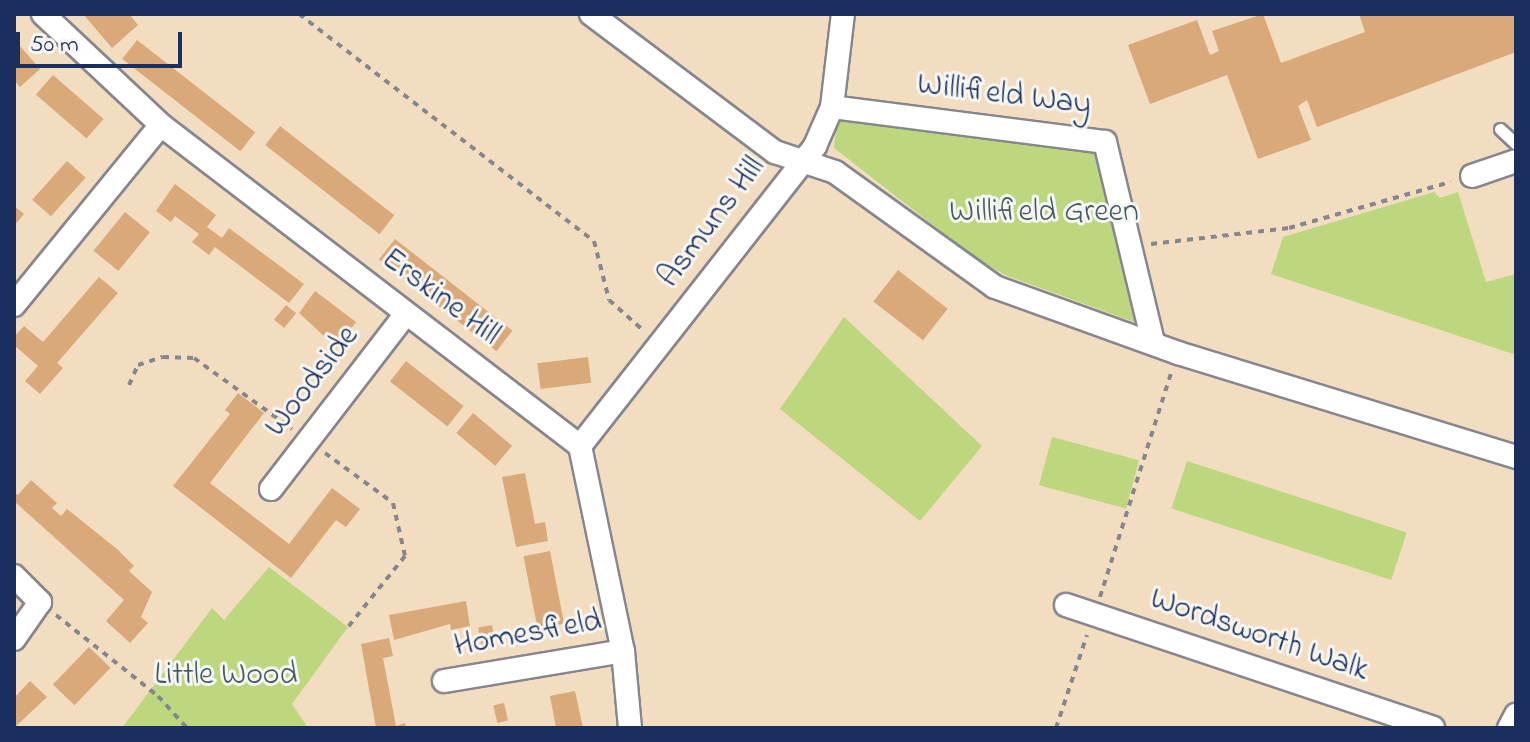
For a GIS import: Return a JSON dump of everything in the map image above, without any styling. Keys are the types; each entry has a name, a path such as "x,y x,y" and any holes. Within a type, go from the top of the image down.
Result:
{"street":[{"name":"Erskine Hill","path":"43,14 161,125 580,446"},
{"path":"591,14 775,152 835,172 995,287 1178,353 1516,457"},
{"name":"Asmuns Hill","path":"580,446 661,346 799,160 815,146 832,107 843,14"},
{"name":"Willifield Way","path":"832,107 1105,142 1133,246 1153,342"},
{"path":"14,305 161,125"},
{"path":"1472,176 1516,161"},
{"name":"Woodside","path":"271,489 406,314"},
{"path":"580,446 623,651 630,728"},
{"path":"14,576 40,602 14,639"},
{"name":"Wordsworth Walk","path":"1066,605 1433,728"},
{"name":"Homesfield","path":"444,681 623,651"},
{"path":"1509,728 1516,715"}],"lane":[{"path":"1500,129 1516,144"}],"path":[{"path":"299,14 594,241 609,300 661,346"},
{"path":"1133,246 1289,228 1472,176"},
{"path":"1056,728 1178,353"},
{"path":"40,602 158,696 187,728"}],"green space":[{"name":"Willifield Green","path":"837,118 1101,147 1142,325 1005,275 974,257 834,148"},
{"path":"1434,192 1440,198 1458,192 1486,282 1516,274 1516,355 1271,274 1283,237"},
{"path":"844,317 982,446 920,521 780,409"},
{"path":"1052,437 1139,460 1126,509 1039,485"},
{"path":"1187,461 1407,532 1391,580 1172,509"},
{"name":"Little Wood","path":"269,567 348,627 292,704 308,728 122,728 212,608 224,620"}],"building":[{"path":"83,14 129,14 138,25 112,48"},
{"path":"1263,14 1281,63 1365,32 1359,14 1516,14 1516,52 1317,127 1307,100 1298,106 1311,140 1258,159 1227,75 1150,104 1128,45 1197,20 1210,55 1219,51 1212,31"},
{"path":"14,39 40,69 20,87 14,80"},
{"path":"137,40 255,132 240,151 122,59"},
{"path":"53,75 104,119 87,139 36,95"},
{"path":"280,126 394,215 379,234 265,145"},
{"path":"67,161 86,178 51,216 32,200"},
{"path":"175,184 216,215 207,227 222,238 229,228 304,284 289,303 215,247 209,255 192,242 199,234 175,216 171,222 156,211"},
{"path":"14,206 24,214 14,226"},
{"path":"125,212 150,232 118,271 94,251"},
{"path":"395,239 512,331 496,351 379,259"},
{"path":"898,270 948,309 923,340 873,302"},
{"path":"99,277 118,293 57,363 63,368 40,394 25,381 38,366 14,345 14,337 24,326 43,342"},
{"path":"315,291 356,322 337,348 299,313"},
{"path":"286,305 296,313 284,328 274,320"},
{"path":"588,357 591,383 541,389 537,363"},
{"path":"406,361 464,406 448,426 390,381"},
{"path":"238,393 264,413 210,483 289,544 332,488 360,509 346,527 336,520 291,578 173,486 230,414 225,410"},
{"path":"473,413 512,446 495,466 456,433"},
{"path":"525,473 535,524 545,522 548,541 516,547 502,477"},
{"path":"31,480 57,503 52,508 61,516 67,509 117,549 134,566 129,571 152,592 141,617 148,623 130,643 106,621 124,600 14,501 14,492 18,495"},
{"path":"550,551 564,624 538,629 523,556"},
{"path":"466,601 470,626 451,630 450,624 394,640 389,615"},
{"path":"492,625 496,648 482,650 478,627"},
{"path":"389,638 393,656 383,658 396,726 405,723 406,728 376,728 361,644"},
{"path":"89,647 111,668 74,705 53,684"},
{"path":"30,681 47,697 14,728 14,698"},
{"path":"575,691 583,728 556,728 550,696"},
{"path":"504,703 508,721 497,723 493,705"}]}
